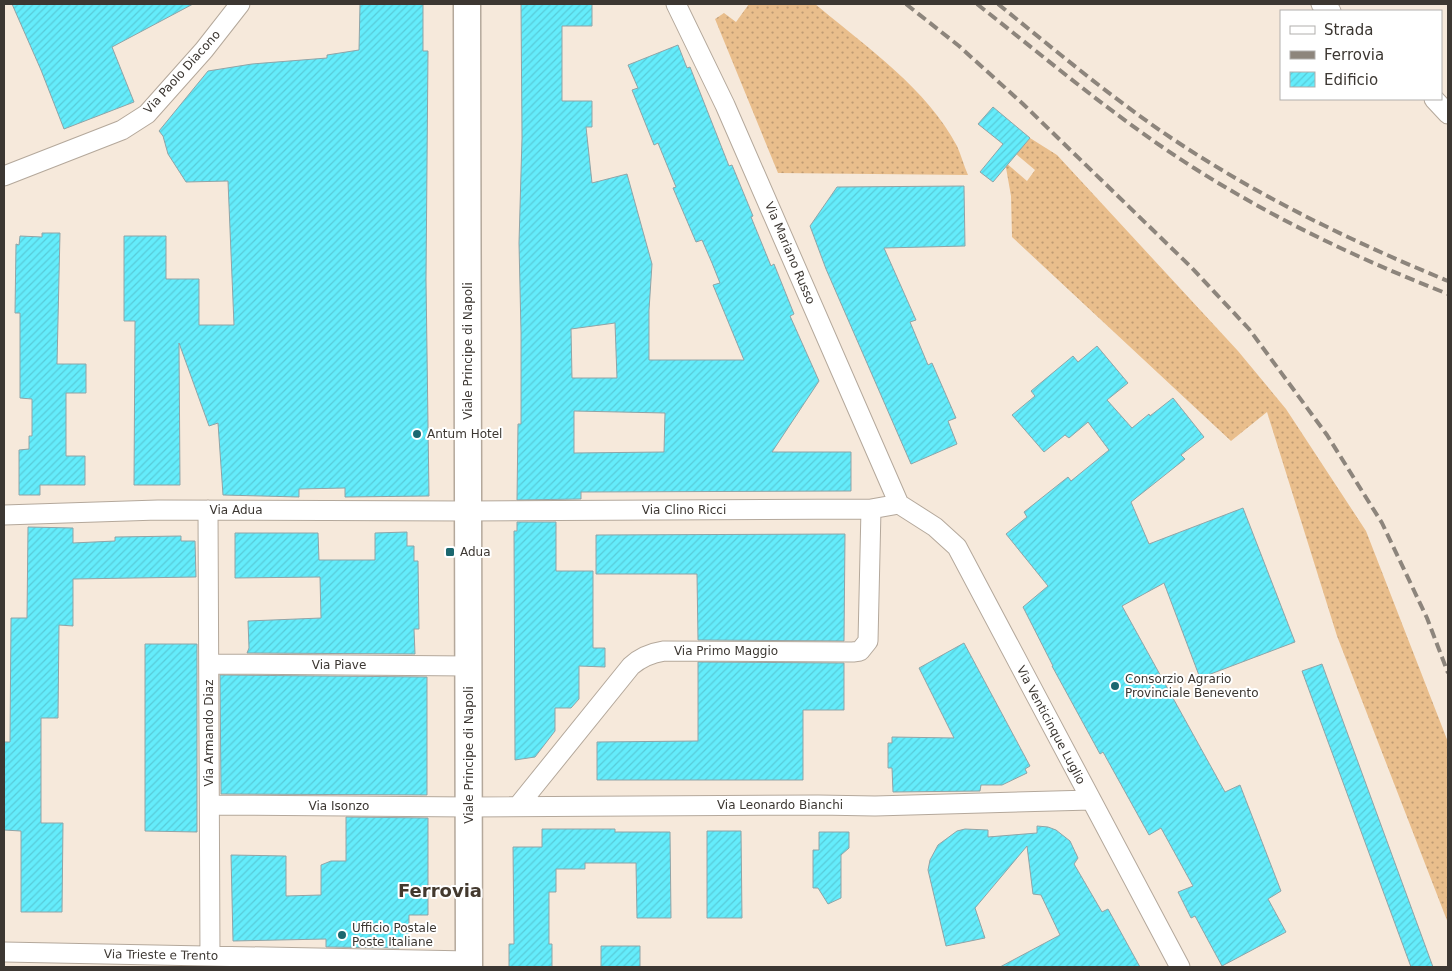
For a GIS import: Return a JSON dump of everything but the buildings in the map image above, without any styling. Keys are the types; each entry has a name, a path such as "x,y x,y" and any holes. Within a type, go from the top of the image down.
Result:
{"street":[{"name":"Via Paolo Diacono","path":"4,176 122,130 147,114 204,50 240,4"},
{"name":"Viale Principe di Napoli","path":"468,4 469,964"},
{"name":"Via Mariano Russo","path":"677,5 725,104 899,504"},
{"path":"1435,100 1448,114"},
{"name":"Via Clino Ricci","path":"468,511 871,509 899,504"},
{"name":"Via Venticinque Luglio","path":"899,504 935,528 956,547 1180,967"},
{"name":"Via Primo Maggio","path":"518,806 631,666 652,652 860,651 868,641 871,509"},
{"name":"Via Adua","path":"4,515 158,510 468,511"},
{"name":"Via Armando Diaz","path":"208,510 210,956"},
{"name":"Via Piave","path":"209,664 469,666"},
{"name":"Via Leonardo Bianchi","path":"469,807 818,804 874,806 1091,800"},
{"name":"Via Isonzo","path":"210,805 469,807"},
{"name":"Via Trieste e Trento","path":"4,952 469,964"}],"shaded area":[{"path":"749,4 815,4 877,54 913,88 944,125 957,146 968,175 778,173 715,19 724,13 736,22"},
{"path":"1030,138 1057,155 1238,351 1286,409 1366,531 1448,742 1448,923 1337,636 1267,412 1231,441 1012,237 1011,196 1005,162 1027,181 1035,170 1016,154"}],"railway":[{"path":"906,4 959,46 1023,104 1191,267 1249,329 1327,435 1382,523 1427,618 1448,673"},
{"path":"977,4 1110,109 1194,168 1256,205 1318,237 1382,267 1448,294"},
{"path":"998,4 1115,97 1188,149 1251,187 1315,221 1448,281"}],"place":[{"name":"Antum Hotel","path":"417,434"},
{"name":"Adua","path":"450,552"},
{"name":"Consorzio Agrario Provinciale Benevento","path":"1115,686"},
{"name":"Ufficio Postale Poste Italiane","path":"342,935"}],"district":[{"name":"Ferrovia","path":"440,890"}]}
